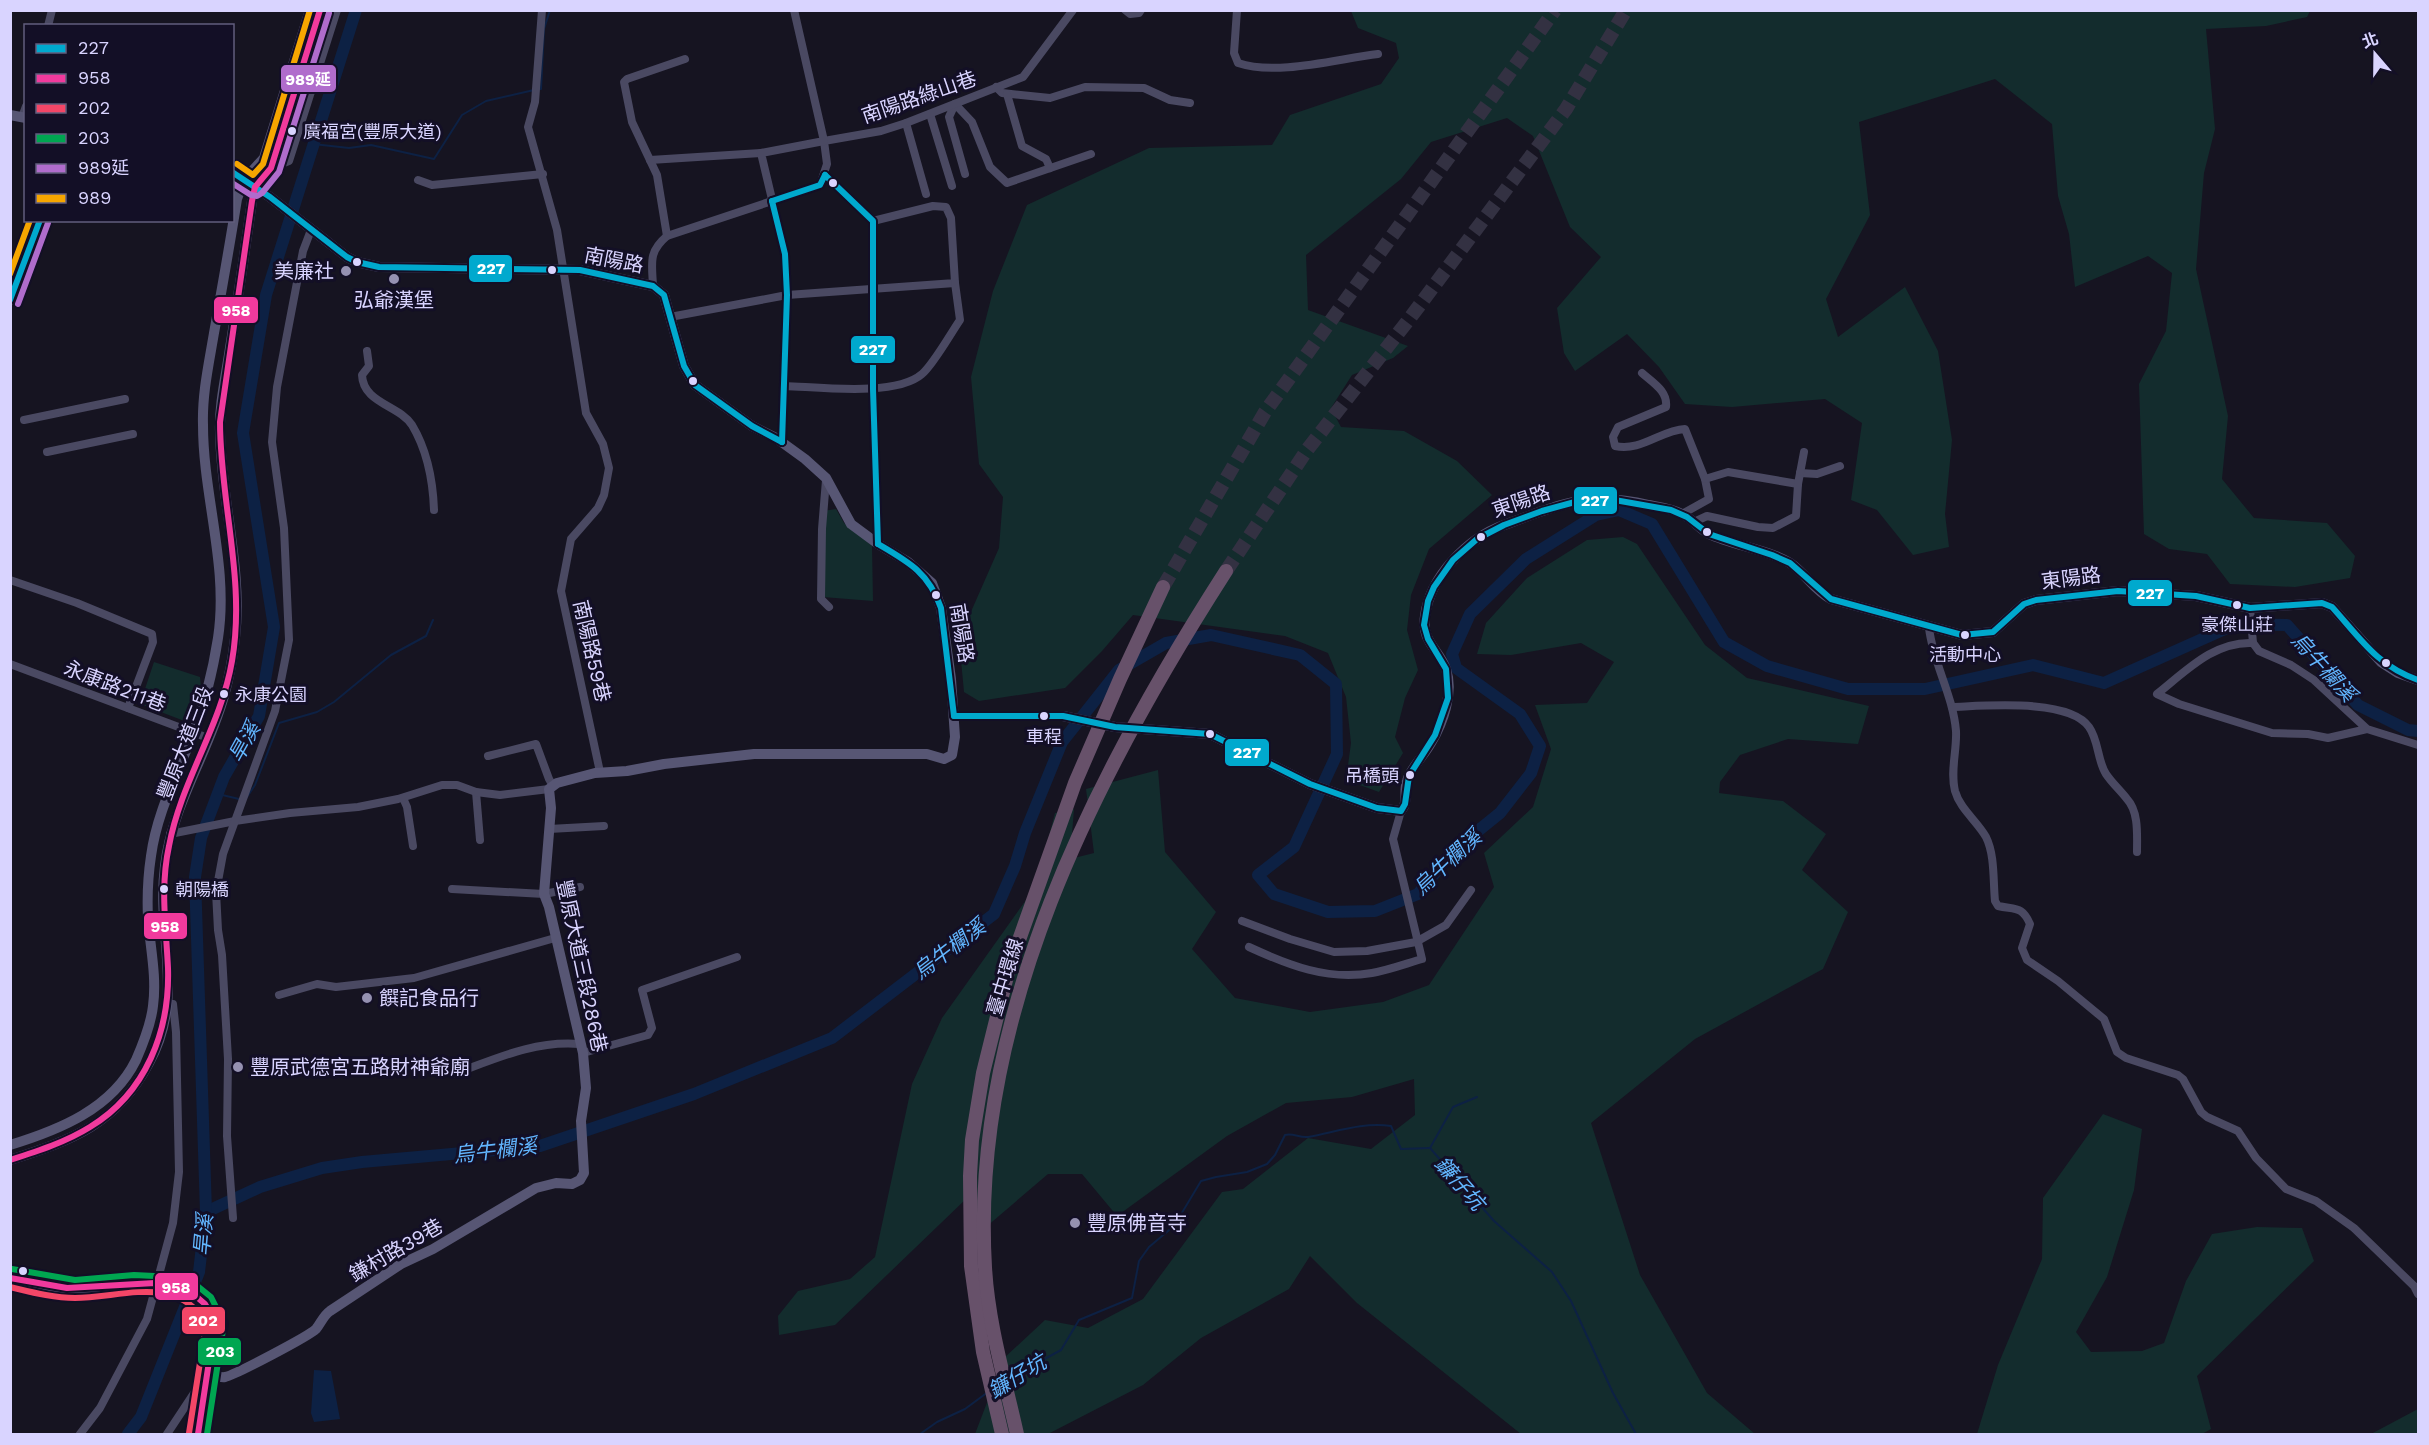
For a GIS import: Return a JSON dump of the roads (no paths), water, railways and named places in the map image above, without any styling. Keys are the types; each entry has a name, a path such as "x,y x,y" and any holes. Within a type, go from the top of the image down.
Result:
{"highway":[{"name":"臺中環線","path":"1017,1434 994,1327 985,1268 984,1177 990,1118 1000,1063 1026,970 1059,881 1102,788 1171,656 1226,571"},
{"name":"臺中環線","path":"1002,1434 983,1352 971,1266 972,1140 990,1041 1009,968 1075,783 1163,587"}],"street":[{"path":"244,180 264,158 310,10"},
{"path":"234,173 255,188 271,168 320,10"},
{"path":"271,168 289,161 338,10"},
{"name":"南陽路59巷","path":"543,10 535,102 528,127 543,174 565,269 586,413 603,444 609,468 604,495 598,508 586,525 571,539 561,591 600,772"},
{"path":"653,286 652,255 656,244 667,236 820,185 827,164 824,141 794,10"},
{"name":"南陽路綠山巷","path":"650,160 761,153 880,131 906,123 1023,77 1073,10"},
{"path":"1125,10 1130,14 1140,13 1141,10"},
{"path":"1237,10 1234,53 1238,63 1270,69 1378,54"},
{"path":"667,236 657,175 632,122 624,82 685,59"},
{"path":"996,87 1002,93 1050,98 1085,87 1144,88 1170,100 1190,103"},
{"path":"1007,93 1022,146 1046,159 1050,168"},
{"path":"965,174 949,117 956,104 972,122 990,167 1007,183 1091,154"},
{"path":"930,114 952,186"},
{"path":"906,123 926,194"},
{"path":"761,153 786,254 787,294 782,442"},
{"path":"418,180 432,185 543,174"},
{"path":"825,175 873,221 873,389 878,544"},
{"name":"豐原大道三段","path":"234,217 244,180"},
{"name":"豐原大道三段","path":"10,1160 81,1134 100,1122 128,1097 157,1048 168,1011 170,991 162,895 176,833 224,696 235,638 237,588 220,430 223,393 255,188"},
{"name":"南陽路","path":"255,188 357,262 379,267 565,269 598,273 653,286 664,296 684,366 695,385 752,426 782,442 826,478 851,524 908,562 932,583 937,593 942,618 954,716 952,755 944,759 927,754 754,754 664,764 627,771 600,772"},
{"path":"784,386 873,389 895,386 922,375 960,320 951,218 946,207 933,206 873,221"},
{"path":"10,301 39,222"},
{"name":"豐原大道三段","path":"10,1145 54,1130 88,1112 117,1089 135,1061 153,1008 154,968 148,918 148,886 153,842 164,801 193,733 218,636 220,610 218,557 203,452 202,422 205,386 233,222"},
{"path":"233,1218 229,1180 228,1059 216,892 232,822 275,711 290,640 284,528 272,441 277,387 309,228"},
{"path":"670,317 787,294 955,283"},
{"path":"367,351 369,366 362,375 362,382 367,392 411,424 430,472 434,510"},
{"path":"1642,373 1664,392 1667,399 1666,407 1618,427 1613,436 1615,446 1643,444 1677,429 1685,429 1706,479 1709,499 1682,514"},
{"path":"24,420 125,399"},
{"path":"46,452 134,434"},
{"path":"1694,522 1707,516 1773,528 1796,516 1798,484 1804,452"},
{"path":"1800,473 1817,474 1840,466"},
{"path":"1706,479 1728,472 1798,484"},
{"path":"826,478 822,529 821,599 829,607"},
{"name":"東陽路","path":"1401,811 1406,797 1406,783 1432,742 1445,710 1448,694 1446,669 1429,643 1425,632 1424,619 1436,582 1467,548 1489,530 1582,499 1630,500 1682,514 1708,533 1789,562 1822,594 1831,598 1929,628 1962,635 1993,632 2024,604 2036,600 2118,591 2196,596 2250,608 2322,603 2332,607 2381,662 2398,673 2418,680"},
{"path":"10,580 76,603 152,634 153,642 128,708"},
{"path":"2250,608 2253,643 2259,651 2291,665 2314,680 2367,729 2418,745"},
{"path":"1929,628 1931,644 1952,707 1956,732 1953,778 1955,792 1959,802 1984,835 1990,847 1995,901 1998,906 2020,909 2025,913 2030,924 2022,948 2027,960 2058,981 2104,1019 2117,1052 2126,1058 2178,1075 2207,1118 2238,1131 2256,1158 2286,1190 2316,1201 2354,1228 2414,1286 2418,1294"},
{"path":"2253,643 2237,642 2204,656 2157,694 2179,704 2272,733 2308,734 2328,738 2367,729"},
{"name":"永康路211巷","path":"10,664 208,738"},
{"path":"1952,707 2035,707 2057,710 2087,724 2093,733 2105,772 2129,800 2137,823 2137,852"},
{"path":"954,716 1051,716 1127,728 1210,734 1332,793 1377,808 1401,811 1393,839 1416,942 1422,959 1371,973 1340,976 1316,972 1279,961 1249,947"},
{"path":"488,756 536,744 551,787"},
{"path":"176,833 290,813 358,807 403,798 442,785 457,785 476,792 500,795 551,787 576,777 600,772"},
{"name":"豐原大道三段286巷","path":"551,787 544,894 574,1008 582,1048 586,1088 581,1121 583,1142"},
{"path":"476,792 480,840"},
{"path":"403,798 407,807 413,846"},
{"path":"549,829 603,826"},
{"path":"452,889 544,894 580,887"},
{"path":"1242,921 1334,952 1367,951 1416,942 1446,925 1471,890"},
{"path":"279,996 317,984 336,987 414,978 555,938"},
{"path":"454,1074 530,1047 566,1042 582,1048 648,1035 652,1028 642,990 737,957"},
{"path":"80,1434 100,1408 147,1319 173,1223 179,1173 176,1032 173,1004"},
{"name":"鎌村路39巷","path":"207,1374 223,1378 242,1371 302,1338 316,1328 321,1319 330,1311 401,1264 433,1250 536,1188 556,1183 572,1184 580,1180 584,1173 583,1142"},
{"path":"10,1278 57,1288 76,1289 156,1283 182,1288 196,1294 207,1305 215,1323 198,1434"},
{"path":"167,1434 207,1374"}],"water":[{"path":"314,1370 331,1371 340,1419 314,1422 311,1413"}],"waterway":[{"name":"旱溪","path":"128,1434 141,1417 199,1272 206,1212 195,877 201,838 224,777 259,716 274,627 243,433 266,295 356,10"},
{"path":"540,89 544,29 550,10"},
{"path":"313,144 349,148 371,145 434,159 462,115 486,101 534,90"},
{"name":"烏牛欄溪","path":"206,1212 260,1187 322,1168 362,1162 540,1146 694,1094 832,1038 994,914 1015,866 1025,833 1062,742 1119,670 1166,643 1211,635 1300,655 1336,684 1337,754 1294,847 1258,875 1274,894 1328,912 1375,911 1418,894 1453,851 1500,813 1531,773 1540,746 1520,714 1456,668 1452,654 1470,614 1526,559 1596,515 1619,510 1652,524 1724,642 1767,666 1848,689 1925,689 2033,665 2104,683 2236,624 2287,625 2358,705 2408,730 2418,731"},
{"path":"245,800 255,785 279,723 317,712 334,702 391,655 426,636 433,620"},
{"path":"218,794 239,799"},
{"path":"1430,1148 1453,1107 1477,1097"},
{"name":"鐮仔坑","path":"1008,1379 1061,1350 1079,1320 1132,1298 1139,1261 1149,1247 1174,1226 1201,1181 1247,1172 1267,1164 1275,1155 1285,1135 1308,1137 1359,1126 1380,1125 1391,1126 1401,1149 1430,1148"},
{"name":"鐮仔坑","path":"1430,1148 1494,1221 1552,1272 1571,1301 1613,1393 1636,1434"},
{"name":"鐮仔坑","path":"920,1434 937,1422 965,1409 988,1392"}],"tunnel":[{"path":"1163,587 1265,412 1555,10"},
{"path":"1226,571 1307,450 1410,318 1566,109 1626,10"}],"place":[{"name":"廣福宮(豐原大道)","path":"292,131"},
{"name":"美廉社","path":"346,271"},
{"name":"弘爺漢堡","path":"394,279"},
{"name":"豪傑山莊","path":"2237,605"},
{"name":"活動中心","path":"1965,635"},
{"name":"永康公園","path":"224,694"},
{"name":"車程","path":"1044,716"},
{"name":"吊橋頭","path":"1410,775"},
{"name":"朝陽橋","path":"164,889"},
{"name":"饌記食品行","path":"367,998"},
{"name":"豐原武德宮五路財神爺廟","path":"238,1067"},
{"name":"豐原佛音寺","path":"1075,1223"}]}
